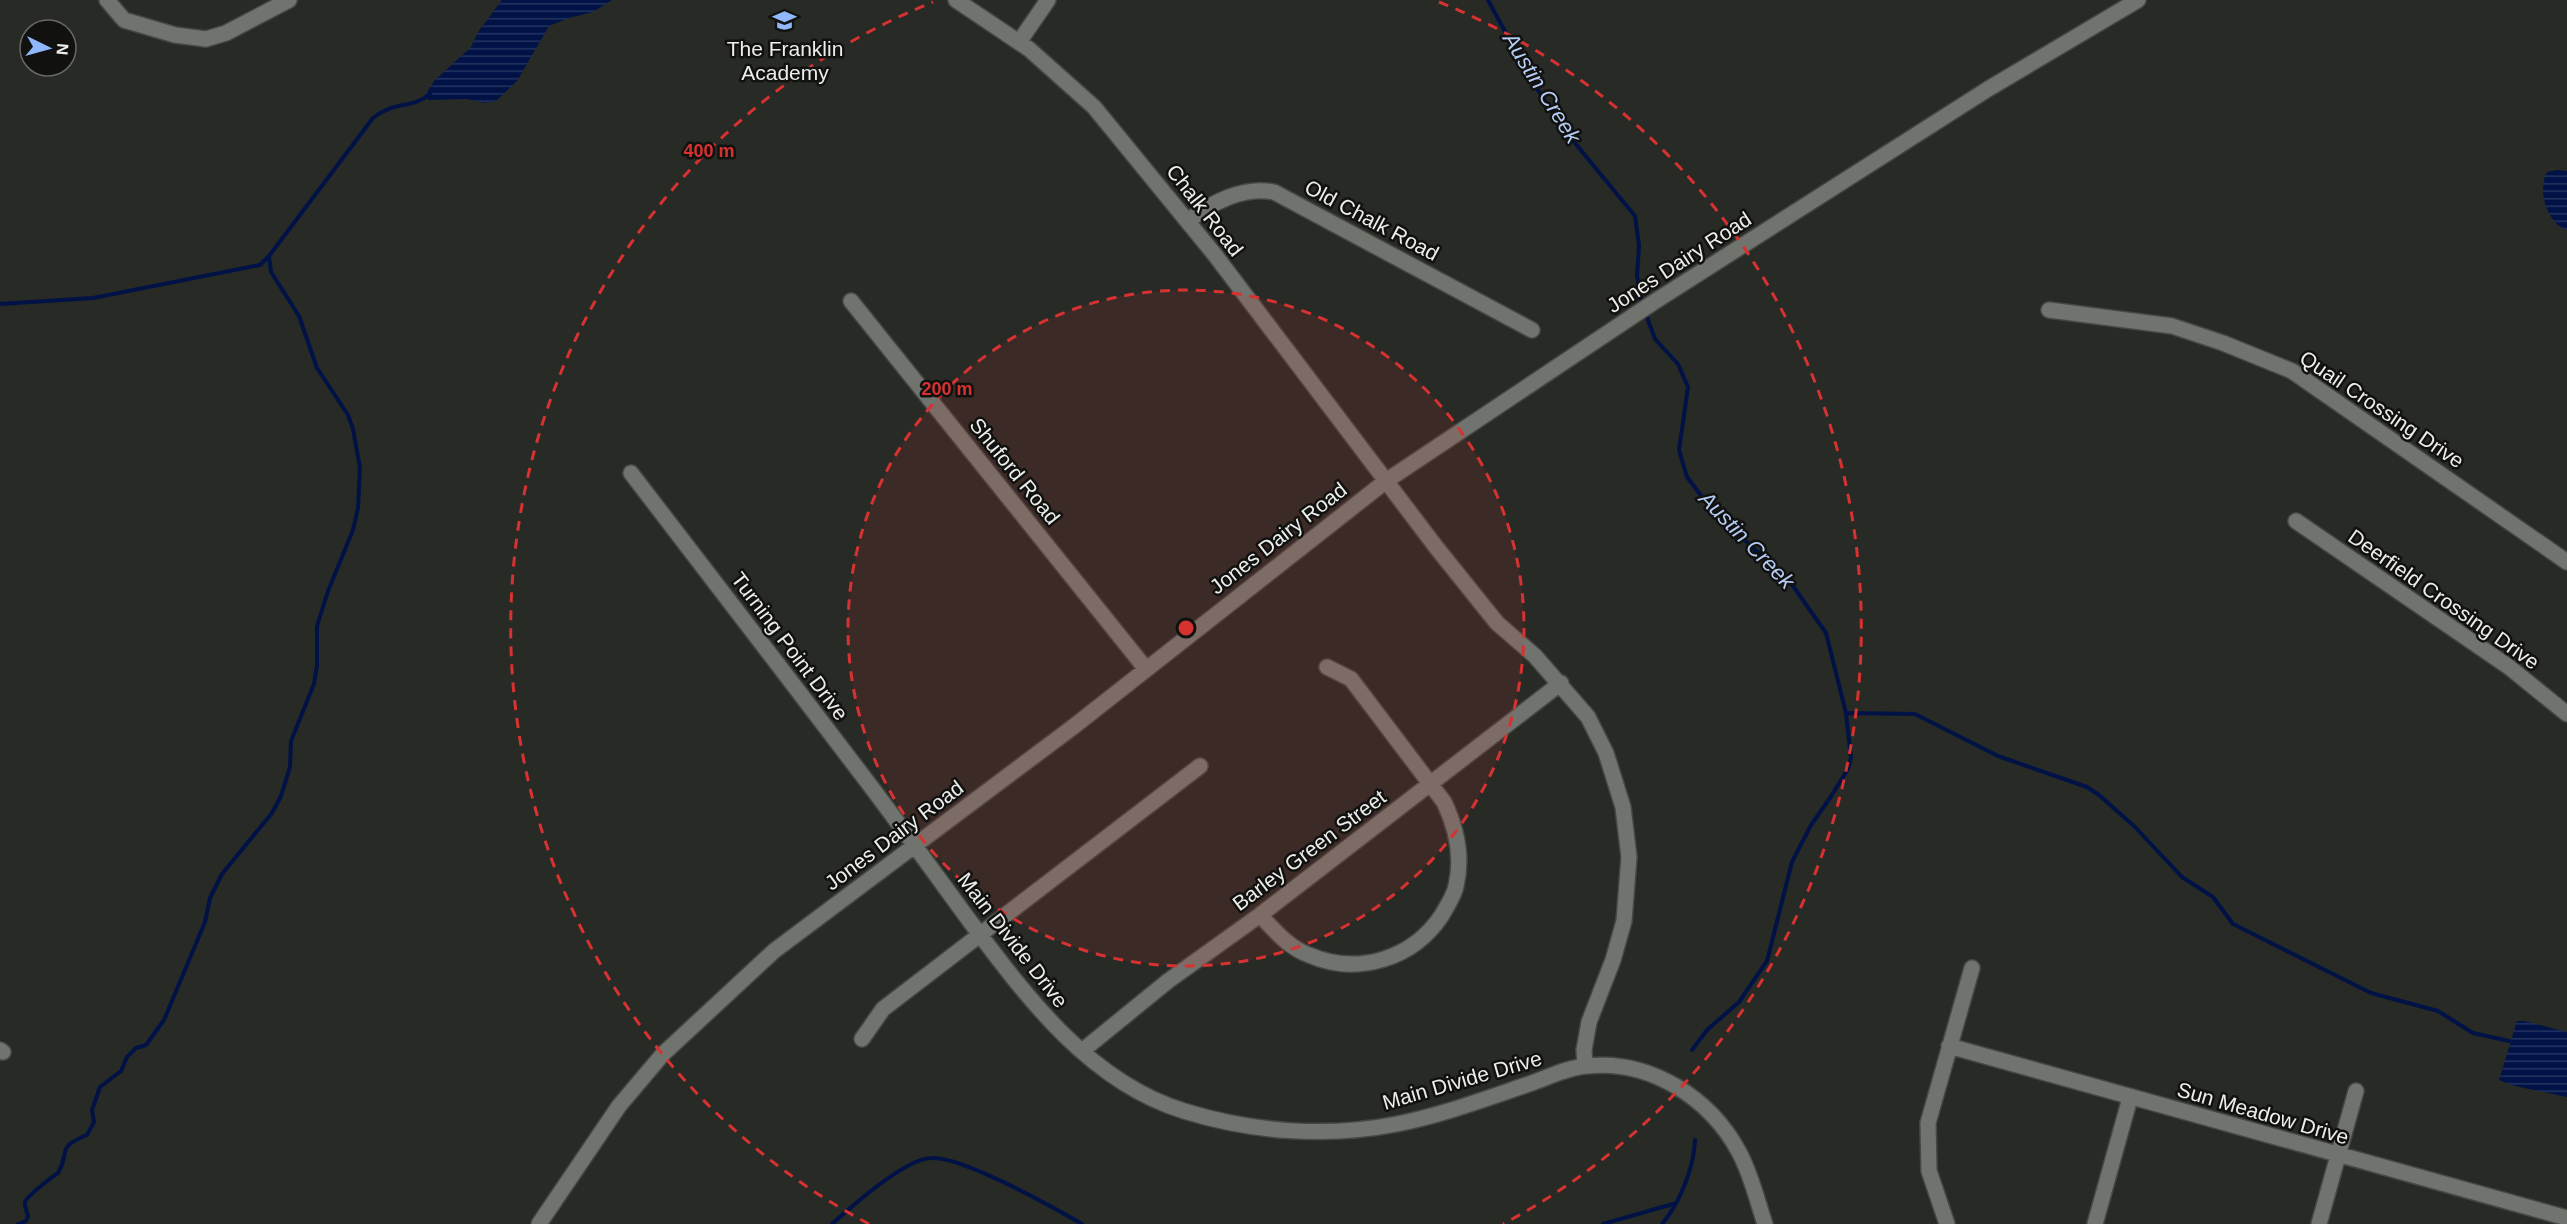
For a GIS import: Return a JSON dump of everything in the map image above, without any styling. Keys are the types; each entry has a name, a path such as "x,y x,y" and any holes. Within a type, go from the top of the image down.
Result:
{"street":[{"path":"106,0 124,20 175,35 206,39 226,33 289,0"},
{"name":"Chalk Road","path":"957,0 1019,42 1068,82 1094,107 1188,220 1497,623 1535,656 1561,683 1588,717 1606,753 1623,807 1629,858 1624,921 1613,960 1589,1022 1584,1050 1585,1065"},
{"path":"1019,42 1048,0"},
{"name":"Jones Dairy Road","path":"539,1224 619,1106 663,1054 774,951 1146,669 1386,481 1643,309 1988,89 2138,0"},
{"name":"Old Chalk Road","path":"1188,220 1198,212 1237,194 1257,189 1274,192 1532,330"},
{"name":"Shuford Road","path":"851,301 1146,669"},
{"name":"Quail Crossing Drive","path":"2049,310 2172,326 2223,342 2292,371 2567,562"},
{"name":"Turning Point Drive","path":"631,473 915,845"},
{"name":"Deerfield Crossing Drive","path":"2296,521 2509,667 2567,714"},
{"path":"1260,915 1288,942 1306,955 1330,963 1352,965 1371,963 1394,956 1416,944 1434,927 1456,889 1459,842 1453,819 1444,802 1351,679 1327,667"},
{"name":"Barley Green Street","path":"1082,1051 1168,981 1260,915 1561,683"},
{"path":"862,1039 883,1009 1200,766"},
{"name":"Main Divide Drive","path":"915,845 1029,999 1082,1051 1129,1085 1180,1110 1246,1127 1292,1131 1356,1129 1403,1122 1469,1104 1585,1065 1638,1070 1658,1077 1688,1093 1710,1112 1739,1152 1749,1173 1765,1224"},
{"path":"1947,1224 1929,1171 1927,1149 1929,1123 1948,1046 1972,968"},
{"name":"Sun Meadow Drive","path":"1948,1046 2338,1156 2542,1219 2567,1218"},
{"path":"2319,1224 2356,1091"},
{"path":"2095,1224 2130,1098"}],"shaded area":[{"path":"502,0 612,0 593,12 549,26 517,81 496,101 484,103 466,99 428,100 426,94 434,81 471,47 478,32"},
{"path":"2567,171 2567,230 2554,221 2544,196 2544,179 2547,172"},
{"path":"2517,1021 2567,1032 2567,1097 2515,1086 2499,1080"}],"waterway":[{"name":"Austin Creek","path":"1488,0 1529,76 1561,126 1635,216 1639,245 1637,276 1642,305"},
{"path":"0,304 93,298 260,265 373,118 388,109 416,102 430,94"},
{"path":"18,1224 26,1221 28,1216 26,1199 58,1173 67,1147 87,1135 94,1122 92,1110 100,1087 121,1071 127,1057 136,1048 146,1045 164,1020 205,922 210,898 222,874 272,813 281,796 290,767 291,741 314,684 317,665 317,626 328,591 353,530 358,508 360,468 348,415 317,368 299,316 271,272 269,256"},
{"name":"Austin Creek","path":"1645,312 1655,339 1678,364 1688,387 1679,450 1687,477 1709,506 1793,586 1826,633 1846,713 1851,758 1848,769 1811,825 1792,862 1767,961 1739,1002 1707,1030 1692,1050"},
{"path":"1846,713 1915,714 1998,756 2087,787 2135,827 2182,877 2213,897 2233,924 2371,993 2438,1011 2473,1033 2509,1041"},
{"name":"Austin Creek","path":"1662,1224 1675,1206 1685,1184 1692,1162 1695,1140"},
{"path":"832,1224 865,1195 907,1166 931,1158 964,1165 985,1174 1030,1195 1082,1224"},
{"path":"1603,1224 1673,1204"}],"place":[{"name":"The Franklin Academy","path":"785,20"}]}
